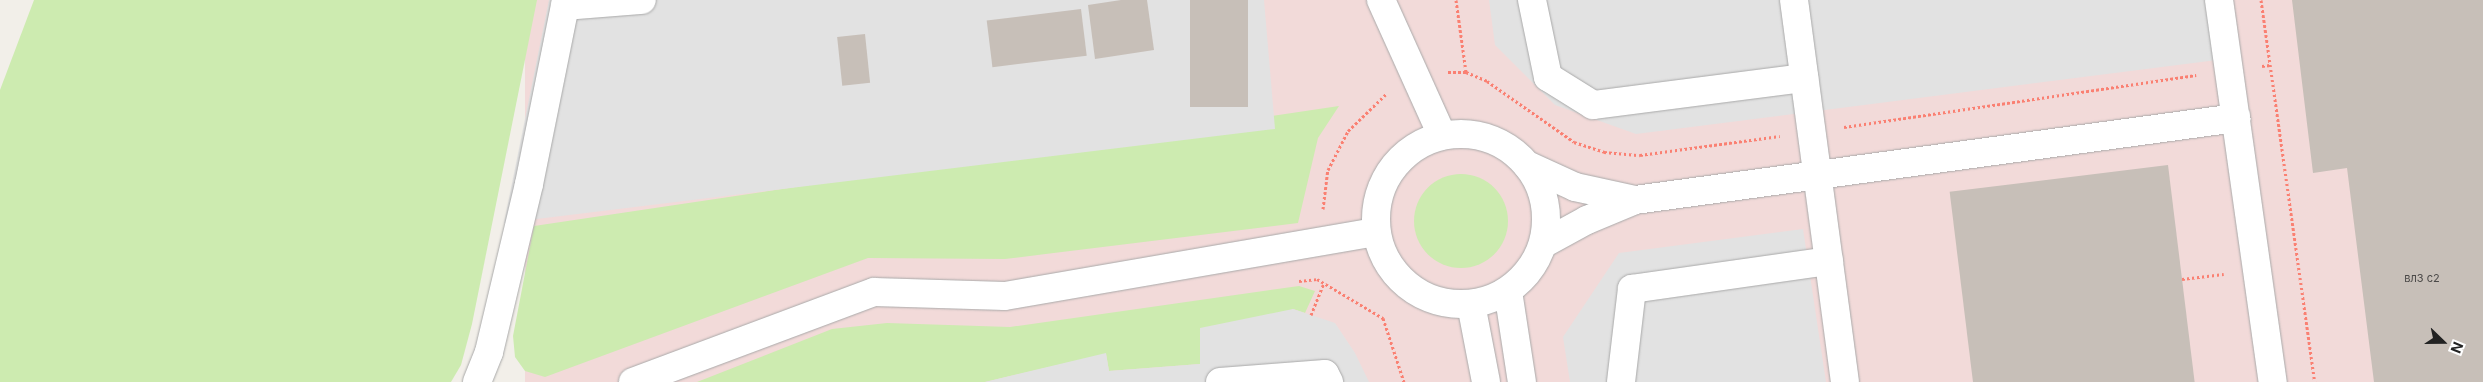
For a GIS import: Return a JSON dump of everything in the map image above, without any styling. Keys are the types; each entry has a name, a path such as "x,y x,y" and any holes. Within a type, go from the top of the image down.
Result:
{"lane":[{"path":"477,382 489,352 529,184 566,3 642,0"},
{"path":"1381,0 1442,135"},
{"path":"1532,0 1548,77 1593,105 1804,78"},
{"path":"1794,0 1845,382"},
{"path":"2219,0 2273,382"},
{"path":"1542,244 1587,220 1635,200 2236,118"},
{"path":"1466,133 1489,138 1510,149 1527,165 1541,189 1543,198 1546,216 1542,244 1529,270 1508,291 1490,300 1471,304 1445,303 1420,294 1399,279 1384,257 1376,232 1376,206 1384,182 1398,160 1418,145 1442,135 1466,133"},
{"path":"1527,165 1575,187 1635,200"},
{"path":"633,382 874,292 1005,296 1376,232"},
{"path":"1621,382 1632,289 1829,261"},
{"path":"1508,291 1522,382"},
{"path":"1471,304 1486,382"},
{"path":"489,352 497,382"},
{"path":"1220,382 1325,374 1329,382"}],"path":[{"path":"1456,0 1466,72"},
{"path":"2261,0 2315,382"},
{"path":"2182,279 2257,269"},
{"path":"1311,315 1324,283"}],"shaded area":[{"path":"525,0 2483,0 2483,382 525,382"},
{"path":"549,0 1264,0 1275,129 504,223"},
{"path":"1489,0 2209,0 2217,60 1636,134 1555,105 1495,45"},
{"path":"1803,229 1826,382 1570,382 1563,337 1619,253"},
{"path":"1293,309 1335,323 1355,353 1369,382 985,382 1106,353 1109,371 1200,364 1200,328"}],"green space":[{"path":"34,0 537,0 472,324 461,365 451,382 0,382 0,90"},
{"path":"1339,106 1318,138 1298,223 1005,259 868,258 545,377 525,371 515,357 513,336 534,226"},
{"path":"1461,174 1479,178 1494,188 1504,203 1508,221 1504,239 1494,254 1479,264 1461,268 1443,264 1428,254 1418,239 1414,221 1418,203 1428,188 1443,178"},
{"path":"1299,286 1315,291 1305,313 1293,309 1200,364 1109,371 1106,354 985,382 697,382 832,329 887,323 1010,327"}],"building":[{"path":"1121,0 1147,0 1154,50 1095,59 1088,5"},
{"path":"1190,0 1248,0 1248,107 1190,107"},
{"path":"2292,0 2483,0 2483,382 2374,382 2347,168 2313,173"},
{"path":"1081,9 1087,56 992,67 987,21"},
{"path":"865,34 870,83 842,86 837,37"},
{"path":"2168,165 2195,382 1973,382 1950,192"}]}
